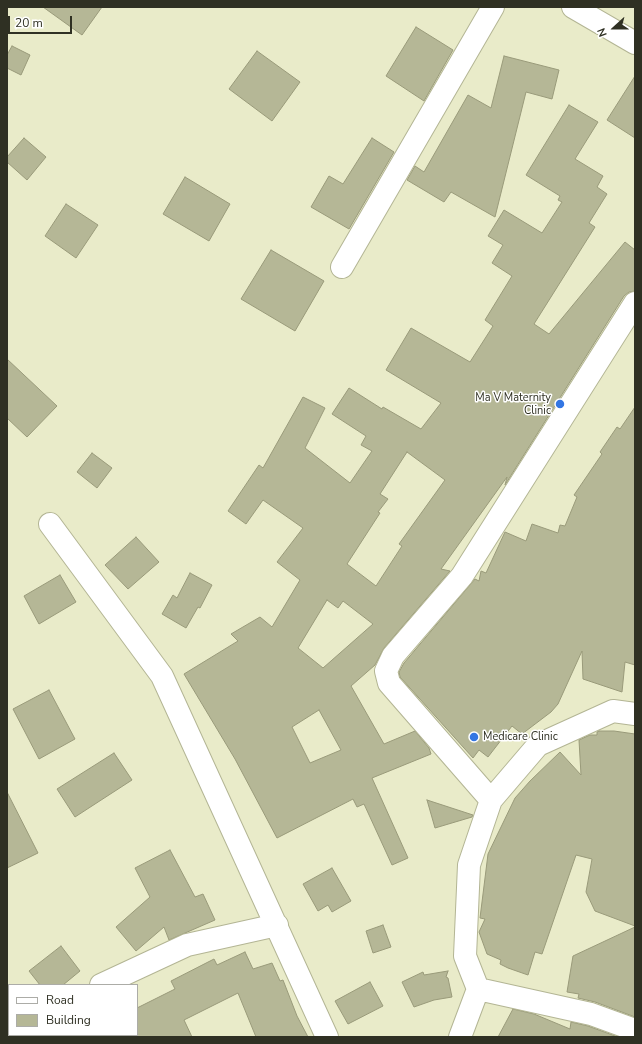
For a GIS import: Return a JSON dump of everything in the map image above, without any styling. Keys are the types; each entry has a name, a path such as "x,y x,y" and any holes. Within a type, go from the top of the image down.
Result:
{"street":[{"path":"342,266 493,7"},
{"path":"573,7 635,42"},
{"path":"491,800 389,682 386,671 393,656 462,576 635,302"},
{"path":"50,524 162,676 327,1037"},
{"path":"460,1037 478,989 465,956 469,865 491,800 538,744 613,711 635,714"},
{"path":"103,984 187,945 277,925"},
{"path":"478,989 591,1014 635,1030"}],"building":[{"path":"43,7 102,7 82,35"},
{"path":"416,27 453,50 424,101 386,76"},
{"path":"12,46 30,55 21,75 7,68 7,55"},
{"path":"257,51 300,82 272,121 229,89"},
{"path":"504,56 559,70 552,99 526,92 495,217 451,192 444,202 407,180 415,166 424,172 468,95 491,108"},
{"path":"635,76 635,138 607,120"},
{"path":"569,105 598,122 575,159 603,176 597,187 607,194 589,223 595,227 534,324 549,334 625,242 635,250 635,291 629,292 624,296 505,485 507,477 441,569 450,571 384,648 375,665 351,686 384,744 415,731 429,748 431,754 372,778 408,858 392,865 364,804 357,807 353,799 277,838 235,759 184,674 238,641 231,634 260,617 272,627 300,580 277,562 303,528 263,500 246,524 228,511 259,465 263,468 303,397 325,408 305,448 350,483 372,451 361,445 366,436 332,414 349,388 382,409 383,407 421,429 441,403 386,370 411,328 470,362 493,326 485,320 512,276 492,263 503,245 488,236 504,210 542,233 562,202 558,200 560,196 526,175","holes":["407,452 445,480 399,544 402,546 376,586 347,564 380,513 378,512 388,499 380,494","327,600 338,608 343,601 373,624 323,668 298,648","319,710 341,750 310,763 292,727"]},
{"path":"24,138 46,157 27,180 7,162 7,157"},
{"path":"372,138 394,152 349,229 311,207 329,176 343,184"},
{"path":"185,177 230,204 209,241 163,214"},
{"path":"66,204 98,225 76,258 45,236"},
{"path":"271,250 324,281 295,331 241,299"},
{"path":"7,359 57,406 27,437 7,418"},
{"path":"635,407 635,665 625,662 622,692 583,679 582,651 558,704 551,712 522,734 512,726 488,757 479,750 473,758 400,677 399,672 404,663 475,579 479,581 481,571 486,573 505,532 526,541 532,524 558,533 560,525 565,526 577,497 574,495 602,454 600,452 617,427 620,429"},
{"path":"92,453 112,468 97,488 77,472"},
{"path":"136,537 159,562 128,589 105,565"},
{"path":"190,573 212,585 200,608 198,607 186,628 162,614 173,595 177,598"},
{"path":"60,575 76,602 39,624 24,596"},
{"path":"49,690 75,739 39,759 13,709"},
{"path":"614,731 635,734 635,926 595,911 586,892 592,859 576,855 542,954 535,952 528,975 500,964 501,960 487,954 479,932 485,919 480,918 488,854 515,798 530,781 560,752 581,775 579,740 590,735 597,735 597,732"},
{"path":"114,753 132,780 75,817 57,789"},
{"path":"7,792 38,853 7,868"},
{"path":"427,800 473,815 472,817 435,828"},
{"path":"170,850 195,897 203,894 215,920 169,940 164,927 136,951 116,927 150,897 135,868"},
{"path":"332,868 351,901 332,912 328,905 318,911 303,884"},
{"path":"383,925 391,947 373,953 366,931"},
{"path":"635,927 635,1017 595,1002 578,998 579,994 567,992 573,956"},
{"path":"61,946 80,971 64,984 39,984 29,971"},
{"path":"245,952 253,969 272,963 280,981 283,980 297,1016 308,1037 256,1037 238,993 184,1020 192,1037 137,1037 138,1008 175,989 171,981 214,959 217,965"},
{"path":"448,971 446,977 448,978 452,997 434,1000 414,1007 402,982 423,972 424,975"},
{"path":"370,982 383,1006 348,1024 335,1001"},
{"path":"513,1009 534,1014 570,1029 571,1022 588,1026 618,1037 498,1037"}],"place":[{"name":"Ma V Maternity Clinic","path":"560,404"},
{"name":"Medicare Clinic","path":"474,737"}]}
